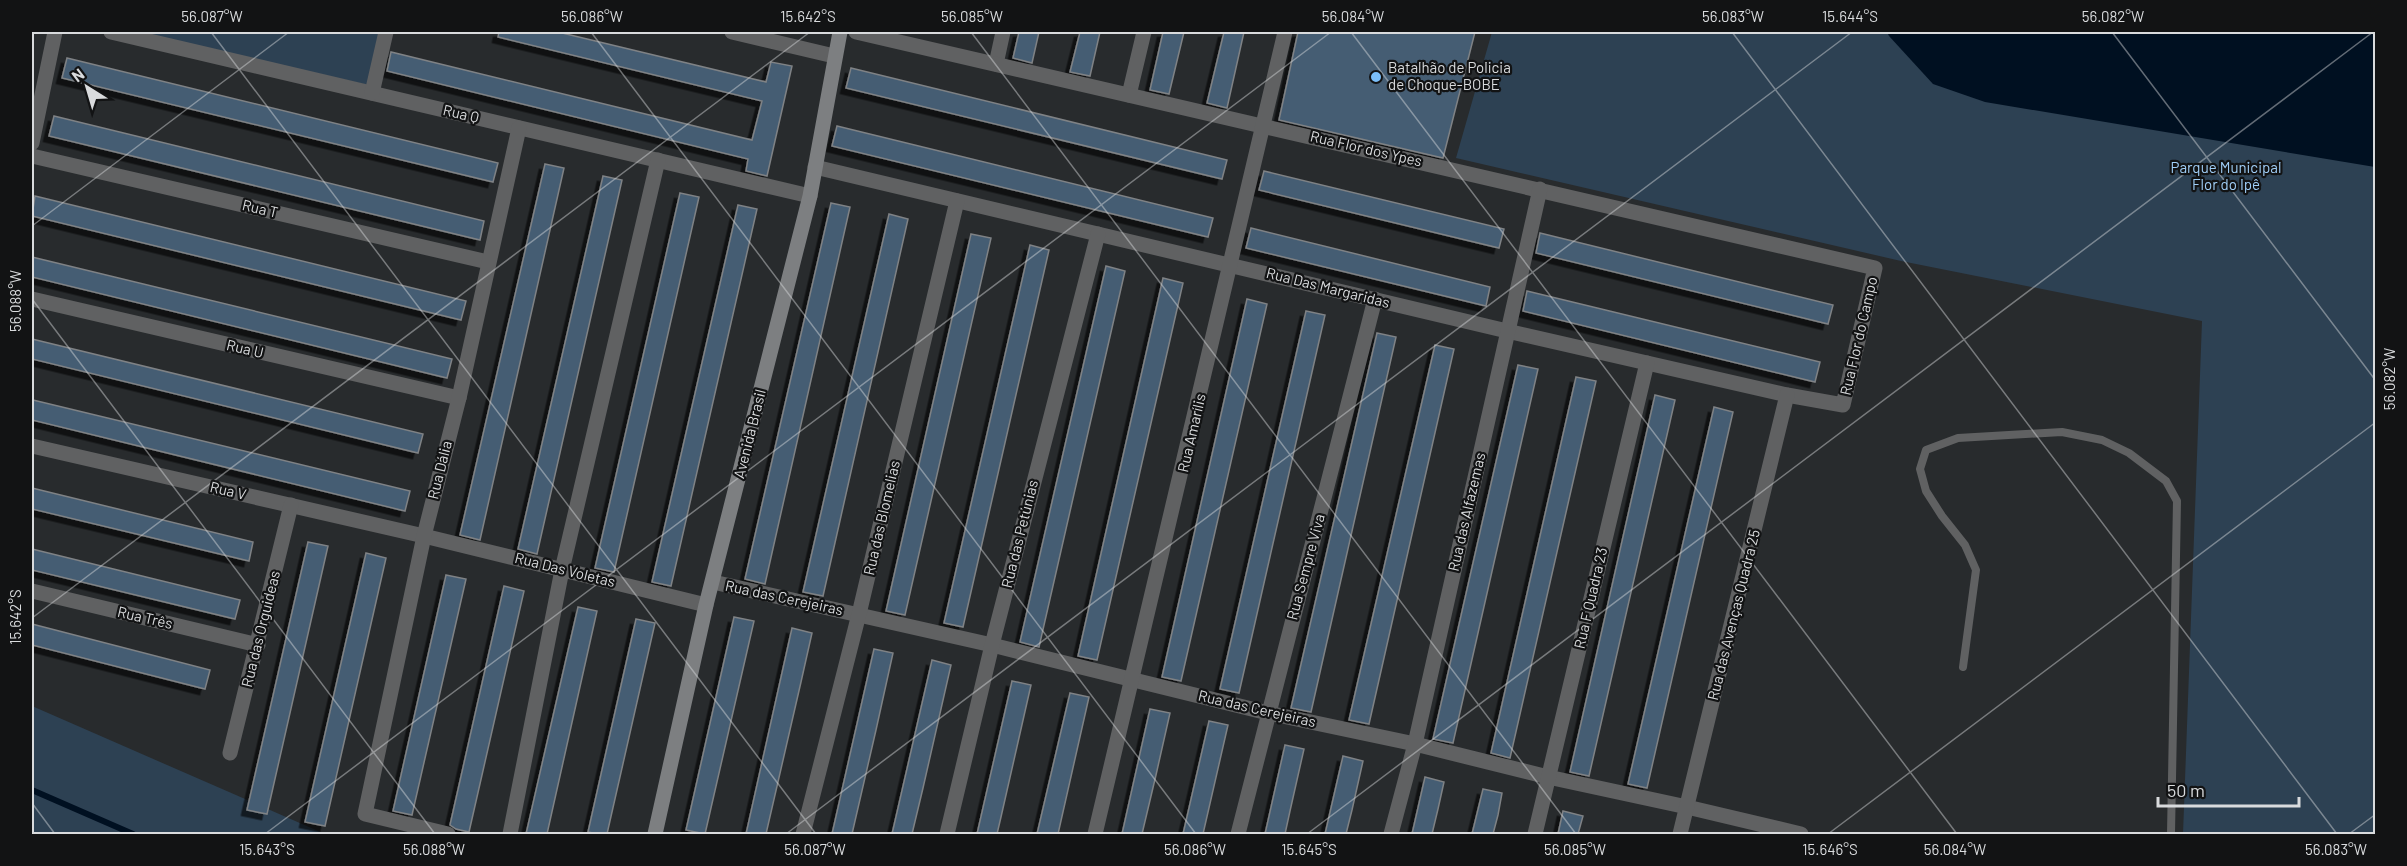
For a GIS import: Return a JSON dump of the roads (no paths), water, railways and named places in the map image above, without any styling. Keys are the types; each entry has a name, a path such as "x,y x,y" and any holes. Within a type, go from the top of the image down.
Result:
{"street":[{"path":"32,143 55,32"},
{"name":"Rua Q","path":"111,32 810,196"},
{"path":"372,93 386,32"},
{"path":"732,32 834,56"},
{"name":"Avenida Brasil","path":"655,834 706,605 810,196 840,32"},
{"name":"Rua Flor dos Ypes","path":"856,32 1875,268"},
{"path":"996,64 1003,32"},
{"path":"1129,95 1144,32"},
{"name":"Rua Amarílis","path":"1095,834 1285,32"},
{"name":"Rua Dália","path":"448,834 365,814 424,536 459,398 519,128"},
{"name":"Rua T","path":"32,156 488,261"},
{"path":"510,834 562,570 658,160"},
{"name":"Rua Das Margaridas","path":"815,167 1507,331 1788,395 1843,405"},
{"name":"Rua das Alfazemas","path":"1391,834 1414,744 1540,189"},
{"name":"Rua das Blomelias","path":"803,834 860,614 957,201"},
{"name":"Rua das Petúnias","path":"947,834 992,645 1098,234"},
{"name":"Rua Flor do Campo","path":"1843,405 1875,268"},
{"name":"Rua U","path":"32,299 459,398"},
{"name":"Rua Sempre Viva","path":"1238,834 1375,299"},
{"name":"Rua F Quadra 23","path":"1535,834 1647,363"},
{"name":"Rua das Avenças Quadra 25","path":"1680,834 1788,395"},
{"name":"Rua V","path":"32,446 424,536"},
{"name":"Rua das Orguideas","path":"230,753 291,505"},
{"name":"Rua Das Voletas","path":"424,536 706,605"},
{"name":"Rua das Cerejeiras","path":"713,582 992,645 1268,713 1414,744 1801,834"},
{"name":"Rua Três","path":"32,591 258,645"}],"lane":[{"path":"1963,667 1976,570 1965,545 1926,491 1920,469 1926,450 1958,438 2062,432 2102,440 2129,453 2166,481 2177,501 2171,834"}],"waterway":[{"path":"32,790 133,834"}],"place":[{"name":"Batalhão de Policia de Choque-BOBE","path":"1376,77"}],"park label":[{"name":"Parque Municipal Flor do Ipê","path":"2226,176"}]}
